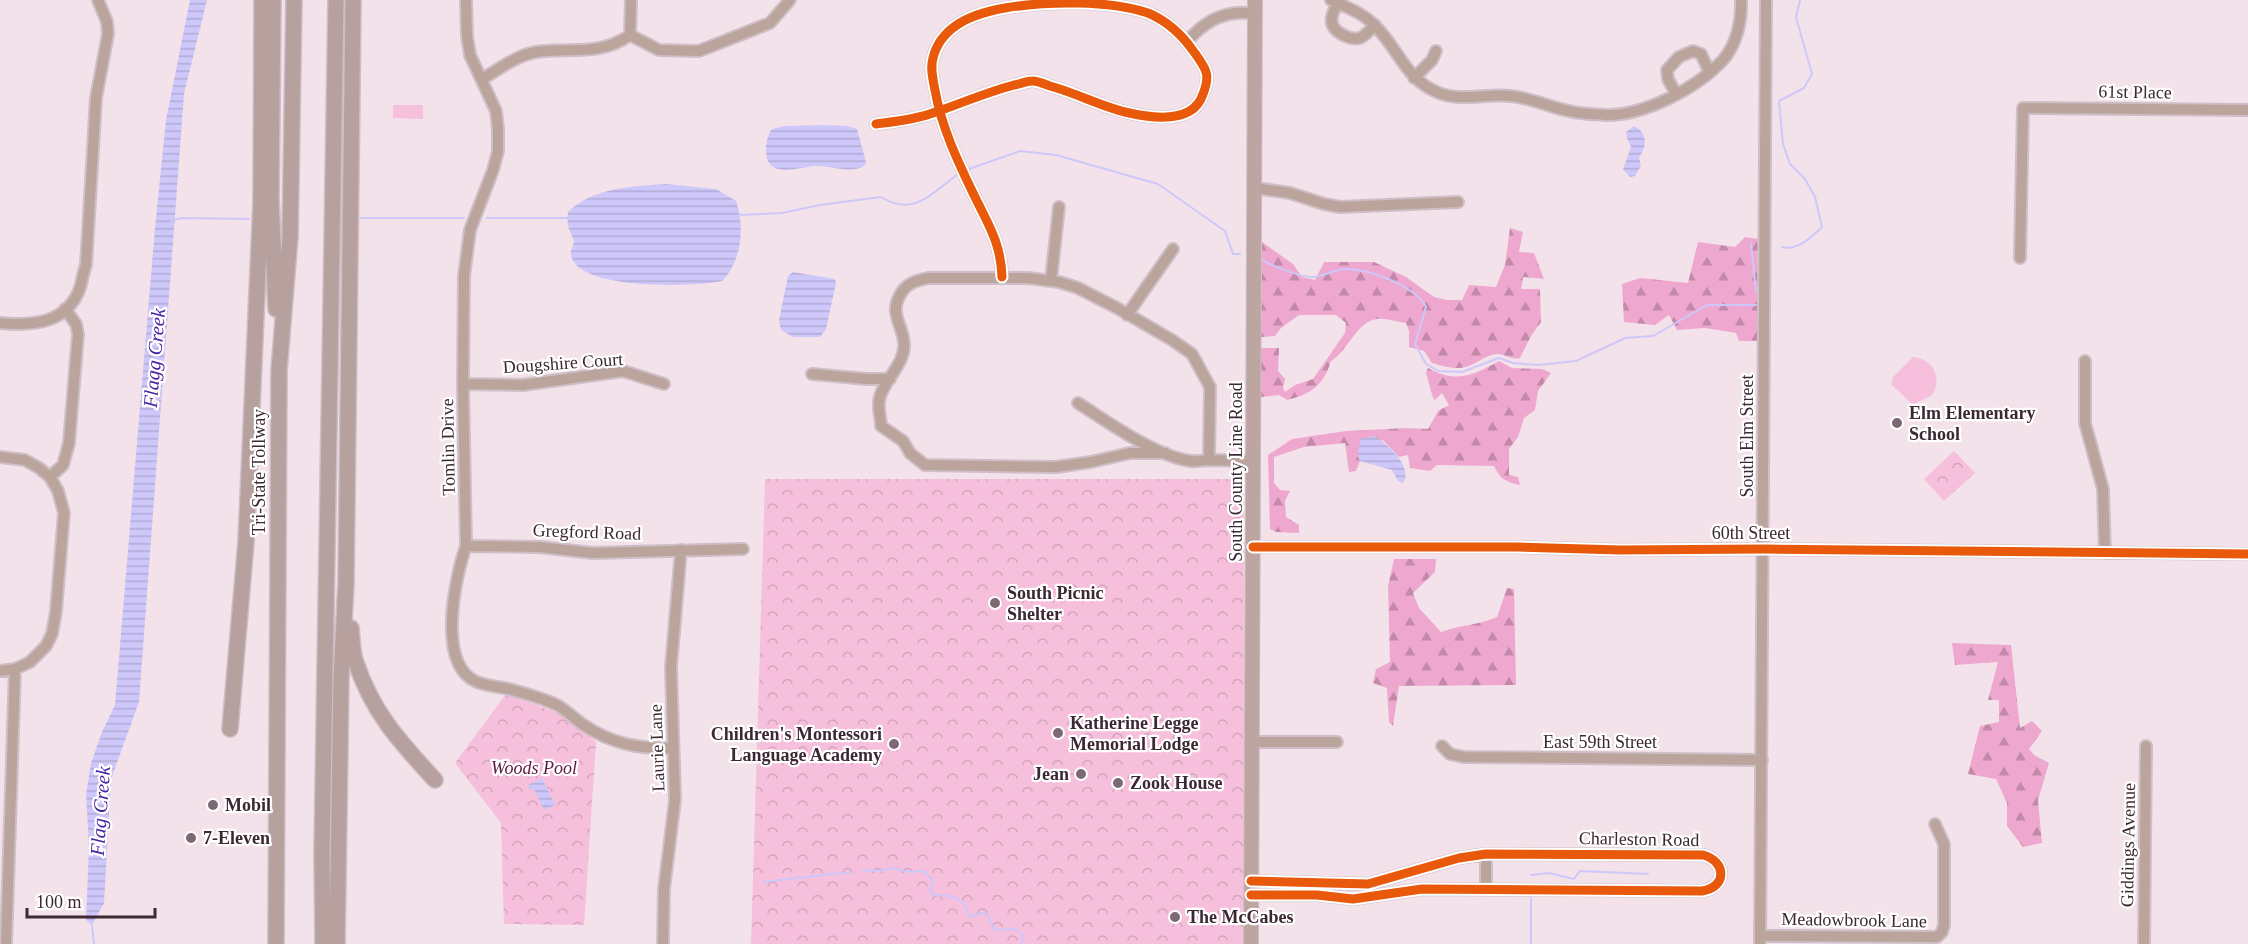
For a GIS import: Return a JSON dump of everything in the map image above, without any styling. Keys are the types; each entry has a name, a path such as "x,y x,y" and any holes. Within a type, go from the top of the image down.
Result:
{"highway":[{"path":"230,729 247,518 261,202 262,0"},
{"path":"273,0 272,199 279,370"},
{"name":"Tri-State Tollway","path":"276,944 279,370 290,237 294,0"},
{"path":"323,944 322,852 336,0"},
{"path":"337,944 341,679 346,583 353,0"},
{"path":"346,583 355,658 375,708 395,737 435,780"}],"main road":[{"name":"South County Line Road","path":"1251,944 1255,7"}],"street":[{"path":"0,323 31,325 43,322 65,309 80,288 86,265 96,98 108,34 107,21 98,0"},
{"name":"Tomlin Drive","path":"466,0 470,55 496,111 498,151 470,230 464,276 466,546 457,572 453,633 455,656 461,669 476,682 508,689 557,705 584,726 612,741 646,749 673,748"},
{"path":"626,37 631,0"},
{"path":"482,79 534,52 605,48 626,37 659,50 699,51 770,23 790,0"},
{"path":"1376,25 1360,38 1349,38 1337,32 1332,23 1332,10 1336,1 1376,25 1414,78 1428,88 1450,97 1512,96 1580,113 1608,115 1647,107 1677,94 1722,60 1734,41 1742,11 1741,0"},
{"name":"South Elm Street","path":"1760,940 1766,0"},
{"path":"876,124 914,119 940,111 989,91 1032,81 1063,89 1120,111 1147,117 1171,117 1192,110 1202,99 1208,81 1206,69 1187,42 1169,25 1149,14 1122,6 1050,3 995,10 963,21 947,32 937,46 932,60 940,111 973,193 994,234 1001,258 1002,278"},
{"path":"1187,42 1201,28 1220,16 1255,7"},
{"path":"1414,78 1432,60 1436,51"},
{"path":"1677,94 1668,79 1667,70 1679,57 1693,51 1701,54 1709,71"},
{"name":"61st Place","path":"2020,258 2023,108 2248,110"},
{"path":"1255,189 1290,193 1340,207 1458,202"},
{"path":"1051,280 1059,207"},
{"path":"1127,315 1173,249"},
{"path":"1166,453 1130,453 1056,467 925,465 910,453 903,441 881,426 879,401 898,366 905,343 895,305 905,286 916,280 928,278 1051,280 1078,288 1172,340 1191,354 1210,387 1209,460"},
{"path":"50,477 63,465 69,443 78,334 76,324 65,309"},
{"path":"2085,361 2085,423 2103,489 2105,553"},
{"name":"Dougshire Court","path":"463,384 523,385 623,371 664,384"},
{"path":"812,374 890,379"},
{"path":"1078,403 1129,435 1166,453 1191,461 1254,461"},
{"path":"1129,435 1130,453"},
{"path":"0,457 25,460 50,477 62,502 63,525 55,623 41,659 15,669 0,671"},
{"name":"Gregford Road","path":"466,546 539,547 593,553 743,549"},
{"name":"60th Street","path":"1253,547 1516,547 1620,550 1764,549 2248,554"},
{"name":"Laurie Lane","path":"663,944 664,889 675,800 671,666 681,550"},
{"path":"6,944 4,916 12,790 15,669"},
{"path":"1252,741 1337,742"},
{"name":"East 59th Street","path":"1442,746 1450,754 1464,757 1762,760"},
{"name":"Giddings Avenue","path":"2144,944 2146,746"},
{"path":"0,790 12,790"},
{"name":"Meadowbrook Lane","path":"1760,940 1937,937 1944,925 1944,844 1935,824"},
{"path":"1486,854 1486,889"},
{"name":"Charleston Road","path":"1486,854 1703,855 1717,862 1721,875 1720,882 1702,891 1422,889 1353,899 1251,888 1368,884 1459,858 1486,854"}],"green space":[{"path":"393,105 423,105 423,119 393,118"},
{"path":"1510,228 1523,232 1519,252 1534,253 1544,279 1523,277 1521,289 1540,289 1541,322 1520,358 1497,354 1462,368 1432,363 1424,351 1409,347 1409,331 1406,323 1377,319 1364,325 1331,361 1324,377 1315,388 1287,400 1279,395 1261,397 1261,348 1279,348 1278,371 1285,379 1283,388 1285,392 1295,385 1313,379 1345,333 1346,323 1336,315 1299,315 1281,328 1275,336 1261,337 1262,242 1293,264 1302,277 1315,280 1324,262 1374,262 1406,277 1434,297 1462,300 1469,285 1496,287 1505,265"},
{"path":"1745,237 1758,239 1757,341 1739,341 1736,333 1705,328 1677,330 1669,315 1655,325 1624,322 1622,284 1640,278 1688,283 1698,242 1735,247"},
{"path":"1913,357 1931,365 1936,382 1932,395 1913,405 1892,385 1892,378"},
{"path":"1499,361 1512,368 1542,369 1551,373 1538,391 1535,410 1524,418 1518,437 1509,449 1509,475 1518,477 1520,485 1504,479 1494,466 1437,465 1430,471 1410,468 1408,455 1399,457 1383,440 1358,456 1360,461 1356,471 1349,472 1345,443 1304,447 1274,457 1274,483 1280,490 1290,491 1285,501 1286,517 1299,525 1299,533 1276,532 1270,529 1268,455 1292,439 1346,431 1428,429 1438,411 1449,405 1442,393 1435,400 1433,398 1426,373 1428,368 1447,376 1456,377 1473,374"},
{"path":"1954,451 1975,473 1944,501 1924,479"},
{"path":"765,479 1244,479 1244,944 751,944"},
{"path":"1394,559 1436,559 1435,572 1413,593 1419,608 1441,632 1497,617 1507,588 1514,589 1516,685 1399,686 1393,726 1389,722 1387,688 1373,683 1376,669 1390,662 1388,586"},
{"path":"1952,643 2011,645 2020,728 2032,721 2042,731 2029,749 2034,755 2049,763 2038,800 2042,843 2023,847 2007,826 2007,803 1996,779 1968,774 1980,726 1999,722 1999,700 1988,700 1998,662 1955,665"},
{"name":"Woods Pool","path":"506,694 561,714 596,742 584,925 504,924 501,823 455,763"}],"water":[{"name":"Flagg Creek","path":"190,0 207,0 184,94 139,702 111,779 104,903 92,925 86,920 89,847 86,795 91,763 115,705 166,120"},
{"path":"824,125 857,129 866,162 864,166 853,169 818,166 785,170 772,166 766,151 772,129 785,126"},
{"path":"1634,126 1642,132 1645,144 1639,157 1641,166 1635,176 1630,177 1623,169 1631,147 1626,132"},
{"path":"666,184 716,189 736,201 740,221 740,243 734,264 722,281 688,285 639,284 593,275 578,267 571,255 574,242 568,225 568,212 578,204 601,193 627,187"},
{"path":"793,272 835,279 826,329 820,337 793,337 781,330 779,320 788,276"},
{"path":"1373,436 1392,450 1402,463 1405,470 1403,483 1398,481 1392,470 1360,461 1358,456 1360,439"},
{"path":"542,778 555,805 544,810 534,789 530,790 528,785"}],"waterway":[{"path":"1782,247 1799,245 1822,227 1815,197 1805,179 1790,164 1783,144 1779,101 1804,88 1812,74 1796,17 1800,0"},
{"path":"969,169 1020,151 1056,155 1158,184 1225,231 1233,254 1240,254"},
{"path":"739,215 782,213 820,205 881,197 892,203 912,204 930,196 957,175"},
{"path":"171,221 181,218 249,219"},
{"path":"361,218 464,218"},
{"path":"487,218 568,218"},
{"path":"1751,244 1756,292"},
{"path":"1262,260 1309,277 1342,269 1367,272 1391,280 1412,292 1426,307 1415,344 1426,364 1438,371 1462,372 1499,358 1513,363 1538,365 1576,361 1625,338 1653,336 1707,305 1756,305"},
{"path":"863,870 880,871 891,868 910,872 923,871 934,881 930,889 933,895 950,896 963,902 970,917 985,912 995,930 1015,929 1023,936 1022,944"},
{"path":"1531,875 1549,873 1574,879 1580,871 1648,874"},
{"path":"763,882 851,872"},
{"path":"1531,898 1531,944"},
{"name":"Flag Creek","path":"92,925 94,944"}],"cycle path":[{"path":"876,124 923,116 939,111 948,108 976,97 1032,81 1125,112 1158,117 1181,115 1198,104 1207,81 1204,67 1190,46 1168,25 1148,13 1115,6 1078,3 1040,4 982,13 961,22 943,37 937,47 932,66 933,78 938,103 941,117 956,157 993,234 1002,277"},
{"path":"1253,547 1516,547 1620,550 1764,549 2248,554"},
{"path":"1251,881 1368,884 1459,858 1486,854 1703,855 1716,863 1721,874 1716,885 1702,891 1422,889 1353,899 1317,895 1251,895"}],"place":[{"name":"Elm Elementary School","path":"1897,423"},
{"name":"South Picnic Shelter","path":"995,603"},
{"name":"Katherine Legge Memorial Lodge","path":"1058,733"},
{"name":"Children's Montessori Language Academy","path":"894,744"},
{"name":"Jean","path":"1081,774"},
{"name":"Zook House","path":"1118,783"},
{"name":"Mobil","path":"213,805"},
{"name":"7-Eleven","path":"191,838"},
{"name":"The McCabes","path":"1175,917"}]}
